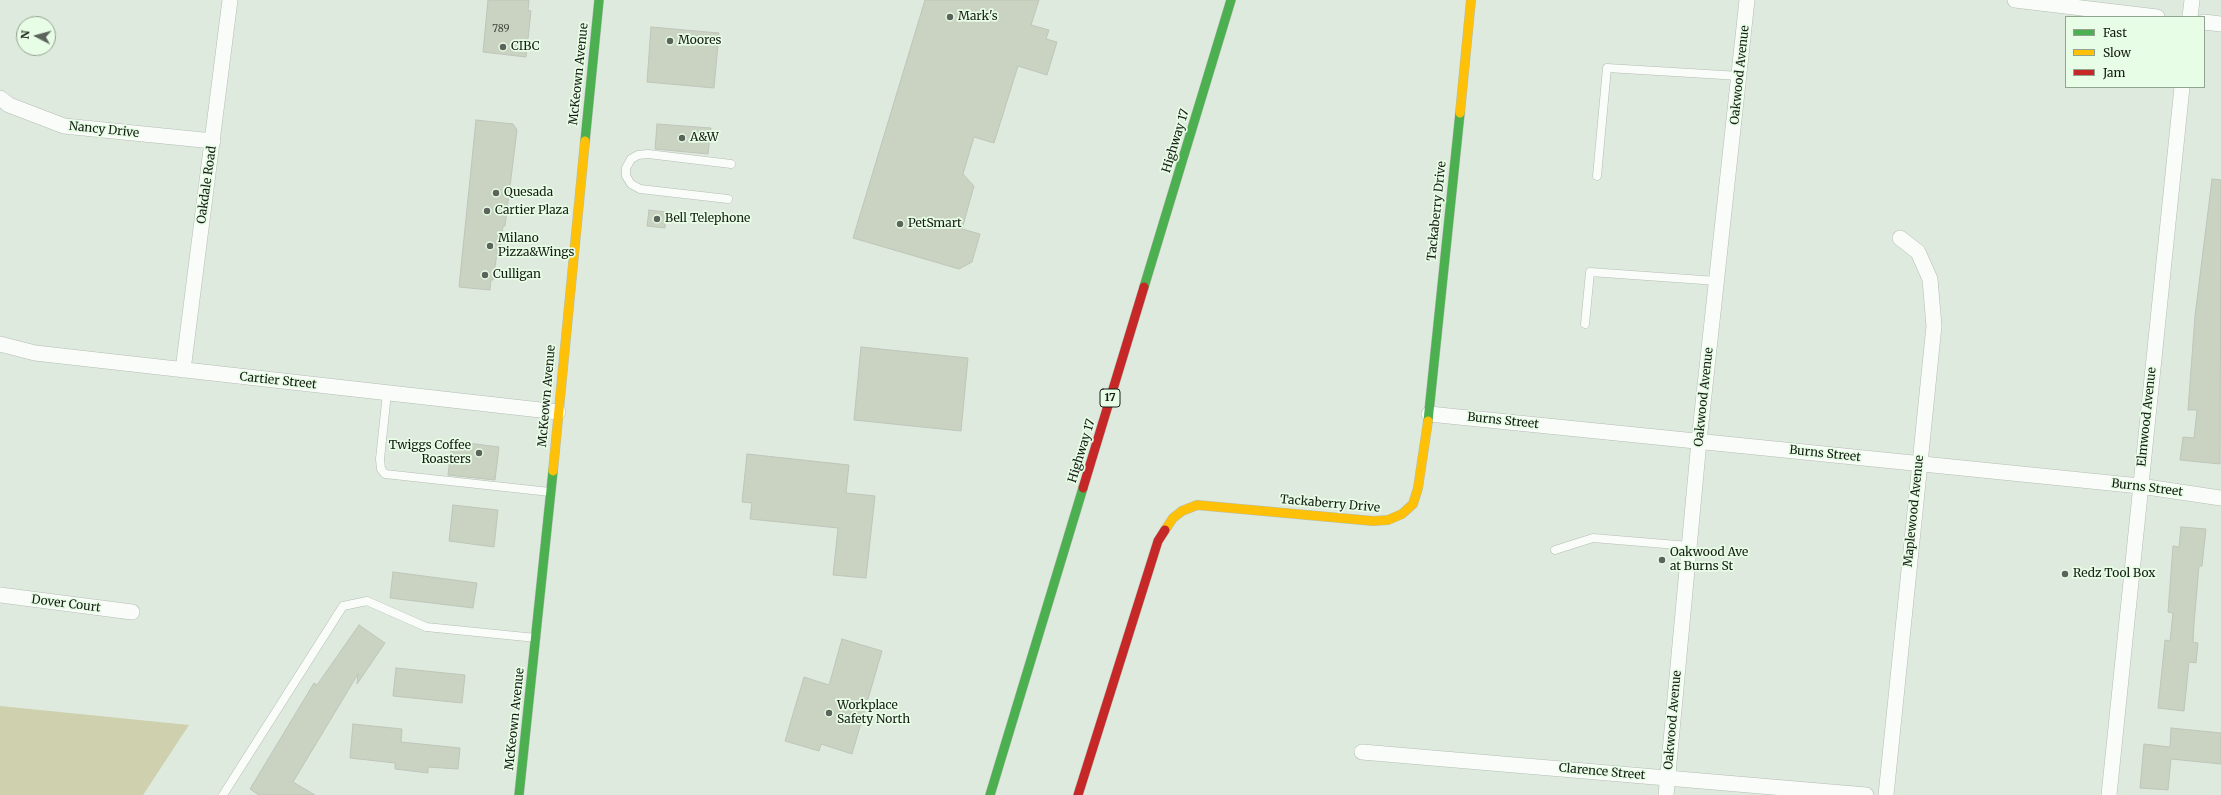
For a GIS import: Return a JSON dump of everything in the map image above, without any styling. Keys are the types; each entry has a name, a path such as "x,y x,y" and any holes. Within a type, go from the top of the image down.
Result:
{"main road":[{"name":"McKeown Avenue","path":"518,795 536,638 599,0"},
{"name":"Highway 17","path":"990,795 1231,0"},
{"name":"Tackaberry Drive","path":"1078,795 1158,541 1173,518 1182,511 1197,505 1212,505 1373,521 1388,520 1402,514 1413,504 1418,488 1429,414 1471,0"}],"street":[{"name":"Oakdale Road","path":"183,370 230,0"},
{"name":"Oakwood Avenue","path":"1666,795 1688,546 1740,76 1747,0"},
{"path":"2015,0 2149,16"},
{"path":"2190,16 2192,0"},
{"path":"2205,22 2221,24"},
{"name":"Elmwood Avenue","path":"2109,795 2182,88"},
{"name":"Nancy Drive","path":"0,98 9,105 64,126 213,141"},
{"name":"Maplewood Avenue","path":"1886,795 1934,326 1933,297 1930,279 1918,252 1900,238"},
{"name":"Cartier Street","path":"0,344 35,353 558,412"},
{"name":"Burns Street","path":"1429,414 2140,486 2221,498"},
{"name":"Dover Court","path":"0,595 132,612"},
{"name":"Clarence Street","path":"1362,752 1866,795"}],"lane":[{"path":"1597,176 1607,68 1740,76"},
{"path":"728,199 640,189 631,184 626,176 626,168 631,159 638,155 648,154 731,164"},
{"path":"1585,324 1590,272 1717,281"},
{"path":"387,393 380,459 381,469 385,474 550,492"},
{"path":"1554,550 1593,538 1688,546"},
{"path":"223,795 343,606 367,601 426,627 536,638"}],"green space":[{"path":"0,706 189,725 143,795 0,795"}],"building":[{"path":"488,0 529,0 528,10 531,11 526,57 483,52"},
{"path":"925,0 1039,0 1031,25 1049,30 1046,39 1057,42 1047,75 1018,66 994,143 974,137 963,174 974,186 962,229 980,234 972,262 959,269 853,238"},
{"path":"651,27 719,33 714,88 647,82"},
{"name":"Cartier Plaza","path":"476,120 513,124 517,130 505,226 503,226 499,253 497,253 490,290 459,287"},
{"path":"657,124 711,128 708,154 655,149"},
{"path":"2212,179 2221,180 2220,464 2180,460 2183,437 2194,438 2197,410 2188,410 2195,316"},
{"name":"Bell Telephone","path":"649,210 666,212 665,228 647,226"},
{"path":"861,347 968,358 961,431 854,420"},
{"path":"452,441 499,447 495,480 448,475"},
{"path":"747,454 849,465 846,493 875,496 866,578 833,575 838,528 750,519 752,503 742,502"},
{"path":"453,505 498,510 494,547 449,541"},
{"path":"2181,527 2206,529 2202,566 2199,566 2194,623 2193,642 2198,643 2196,663 2189,662 2184,711 2158,708 2165,640 2170,641 2173,613 2168,612 2173,546 2179,547"},
{"path":"393,572 477,583 473,608 390,598"},
{"path":"359,625 385,643 357,684 358,674 293,782 315,795 259,795 250,789 314,683 317,685"},
{"name":"Workplace Safety North","path":"842,639 882,651 852,754 821,744 819,751 785,741 804,677 829,685"},
{"path":"396,668 465,675 462,703 393,696"},
{"path":"353,724 402,729 401,742 460,748 458,769 428,767 428,773 395,769 395,763 350,758"},
{"path":"2171,728 2221,733 2221,764 2171,759 2168,790 2140,788 2144,744 2170,747"}],"traffic: fast":[{"path":"585,141 599,0"},
{"path":"1144,287 1231,0"},
{"path":"1428,421 1460,113"},
{"path":"519,795 553,471"},
{"path":"990,795 1083,488"}],"traffic: slow":[{"path":"1460,113 1471,0"},
{"path":"553,471 585,141"},
{"path":"1165,530 1173,518 1182,511 1197,505 1373,521 1388,520 1402,514 1413,504 1418,488 1428,421"}],"traffic: jam":[{"path":"1083,488 1144,287"},
{"path":"1078,795 1158,541 1165,530"}],"place":[{"name":"Mark's","path":"950,17"},
{"name":"Moores","path":"670,41"},
{"name":"CIBC","path":"503,47"},
{"name":"A&W","path":"682,138"},
{"name":"Quesada","path":"496,193"},
{"name":"Cartier Plaza","path":"487,211"},
{"name":"Bell Telephone","path":"657,219"},
{"name":"PetSmart","path":"900,224"},
{"name":"Milano Pizza&Wings","path":"490,246"},
{"name":"Culligan","path":"485,275"},
{"name":"Twiggs Coffee Roasters","path":"479,453"},
{"name":"Oakwood Ave at Burns St","path":"1662,560"},
{"name":"Redz Tool Box","path":"2065,574"},
{"name":"Workplace Safety North","path":"829,713"}]}
